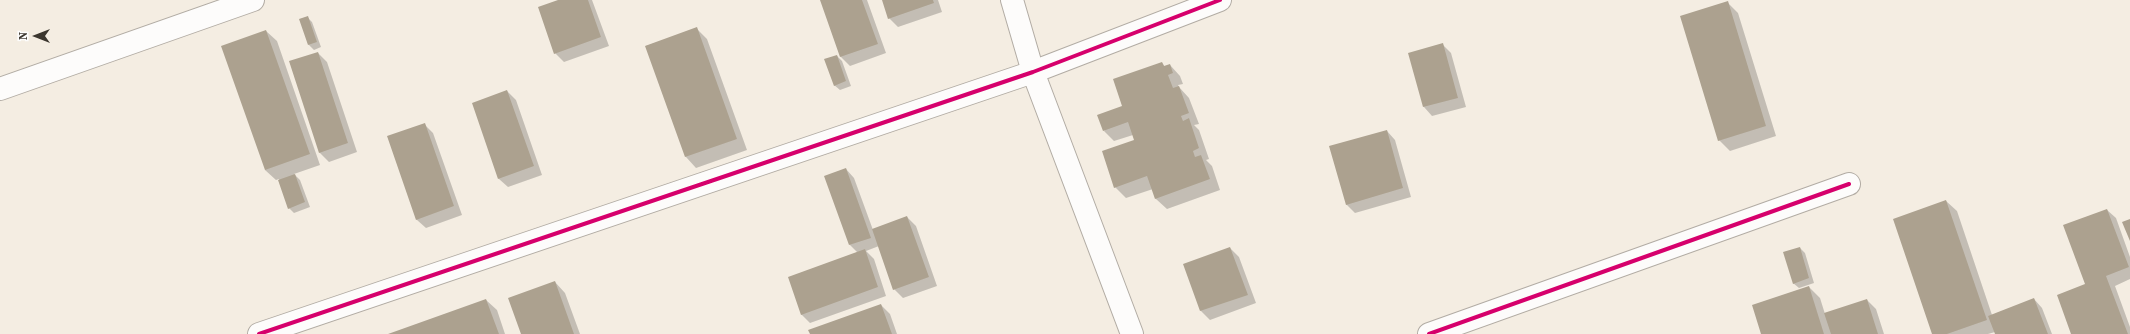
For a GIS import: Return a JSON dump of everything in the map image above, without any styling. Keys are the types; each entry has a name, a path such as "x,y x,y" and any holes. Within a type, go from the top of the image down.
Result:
{"street":[{"path":"0,89 253,0"},
{"path":"1012,0 1033,72 1132,334"},
{"path":"259,334 1033,72 1220,0"},
{"path":"1429,334 1849,184"}],"building":[{"path":"558,0 588,0 601,37 554,54 538,7"},
{"path":"820,0 862,0 878,44 840,57"},
{"path":"882,0 933,0 934,3 888,19"},
{"path":"1728,1 1766,126 1718,141 1680,16"},
{"path":"308,16 317,42 308,45 299,19"},
{"path":"697,27 737,139 685,157 645,46"},
{"path":"266,30 310,154 265,170 221,46"},
{"path":"1443,43 1458,98 1423,107 1408,53"},
{"path":"318,52 348,143 319,153 289,61"},
{"path":"837,55 846,81 834,86 824,59"},
{"path":"1162,62 1164,66 1170,64 1173,73 1168,75 1173,88 1179,86 1189,113 1181,116 1183,121 1189,118 1199,148 1193,151 1195,157 1201,155 1210,179 1155,199 1147,176 1114,188 1102,151 1134,140 1128,122 1103,131 1097,115 1122,106 1113,79"},
{"path":"507,90 534,166 498,179 472,103"},
{"path":"425,123 454,206 416,220 387,136"},
{"path":"1387,130 1403,188 1346,205 1329,146"},
{"path":"846,168 871,238 849,245 824,176"},
{"path":"295,174 305,202 288,209 278,180"},
{"path":"1946,200 1987,320 1947,334 1932,334 1893,219"},
{"path":"2107,209 2129,267 2106,276 2128,334 2071,334 2057,295 2085,284 2063,225"},
{"path":"907,216 929,277 893,290 872,229"},
{"path":"2130,219 2130,241 2122,222"},
{"path":"1230,247 1248,295 1200,311 1183,264"},
{"path":"1800,247 1809,278 1793,284 1783,252"},
{"path":"865,249 878,287 801,315 788,277"},
{"path":"555,281 574,334 521,334 508,298"},
{"path":"1809,286 1824,334 1761,334 1752,305"},
{"path":"2034,298 2048,334 1995,334 1988,316"},
{"path":"486,299 499,334 388,334"},
{"path":"1867,299 1878,334 1831,334 1824,313"},
{"path":"881,304 892,334 810,334 808,330"}],"cycle path":[{"path":"259,334 1033,72 1220,0"},
{"path":"1429,334 1849,184"}]}
